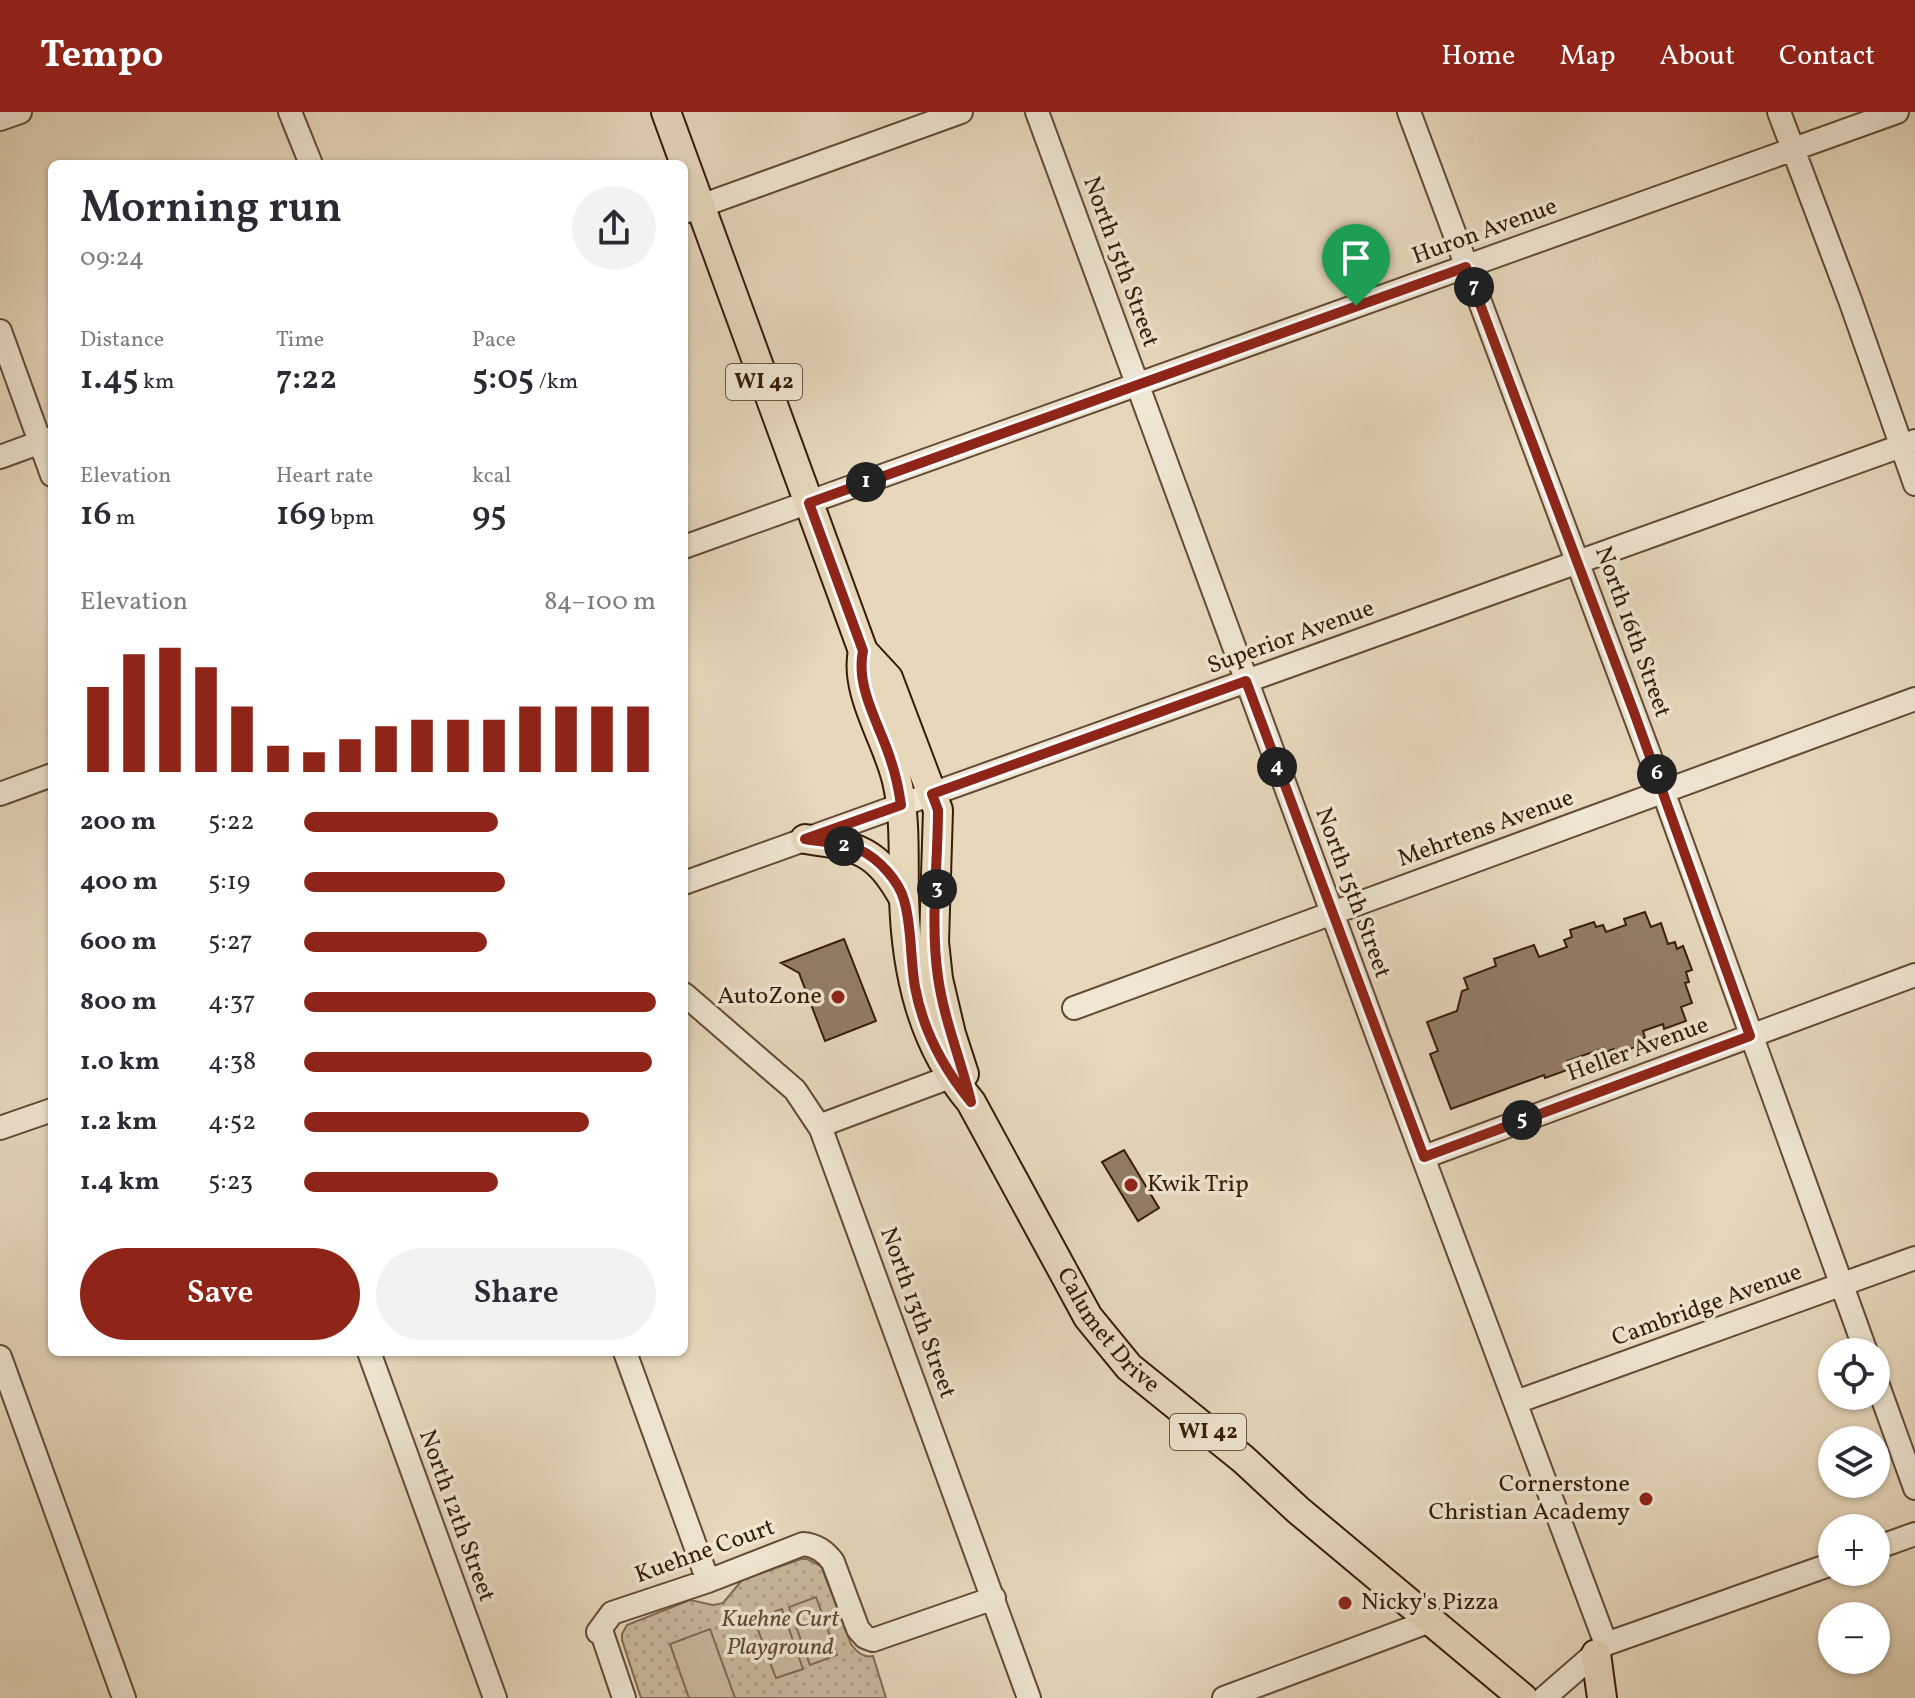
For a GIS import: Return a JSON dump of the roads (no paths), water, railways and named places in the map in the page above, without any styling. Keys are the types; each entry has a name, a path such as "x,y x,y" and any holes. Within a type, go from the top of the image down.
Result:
{"main road":[{"name":"WI 42","path":"666,112 679,160"},
{"name":"WI 42","path":"692,209 809,503 863,651 888,678 938,810 934,942 938,979 971,1102"},
{"name":"WI 42","path":"863,651 861,660 868,699 891,760 901,805 904,899 914,985 921,1015 950,1077 971,1102"},
{"path":"805,839 863,851 885,870 904,899"},
{"name":"Calumet Drive","path":"971,1102 1088,1317 1129,1367 1243,1459 1298,1510 1523,1698"},
{"path":"1601,1649 1602,1698"}],"street":[{"path":"0,119 20,112"},
{"path":"290,112 309,160"},
{"path":"692,209 961,112"},
{"name":"North 15th Street","path":"1037,112 1332,914 1516,1402 1601,1649"},
{"name":"North 16th Street","path":"1409,112 1663,791 1861,1338"},
{"path":"1779,112 1908,444 1915,484"},
{"name":"Huron Avenue","path":"688,546 1897,112"},
{"path":"0,331 46,440 0,457"},
{"name":"Superior Avenue","path":"688,882 1908,444"},
{"name":"Mehrtens Avenue","path":"1074,1008 1915,699"},
{"path":"0,794 48,776"},
{"name":"Heller Avenue","path":"1424,1157 1915,975"},
{"name":"North 13th Street","path":"694,1014 795,1090 819,1126 1029,1698"},
{"path":"819,1126 950,1077"},
{"path":"0,1128 48,1111"},
{"name":"Cambridge Avenue","path":"1516,1402 1915,1258"},
{"name":"North 12th Street","path":"370,1356 495,1698"},
{"path":"626,1356 708,1581"},
{"path":"0,1357 124,1698"},
{"path":"1887,1410 1915,1488"},
{"path":"1890,1543 1915,1534"},
{"name":"Kuehne Court","path":"624,1698 602,1633 598,1632 612,1613 708,1581 803,1544 815,1546 833,1562 858,1629 873,1640 994,1598"},
{"path":"1544,1698 1601,1649 1818,1569"},
{"path":"1224,1698 1430,1621"}],"place":[{"name":"AutoZone","path":"838,997"},
{"name":"Kwik Trip","path":"1131,1185"},
{"name":"Cornerstone Christian Academy","path":"1646,1499"},
{"name":"Nicky's Pizza","path":"1345,1603"}],"park label":[{"name":"Kuehne Curt Playground","path":"780,1634"}]}
